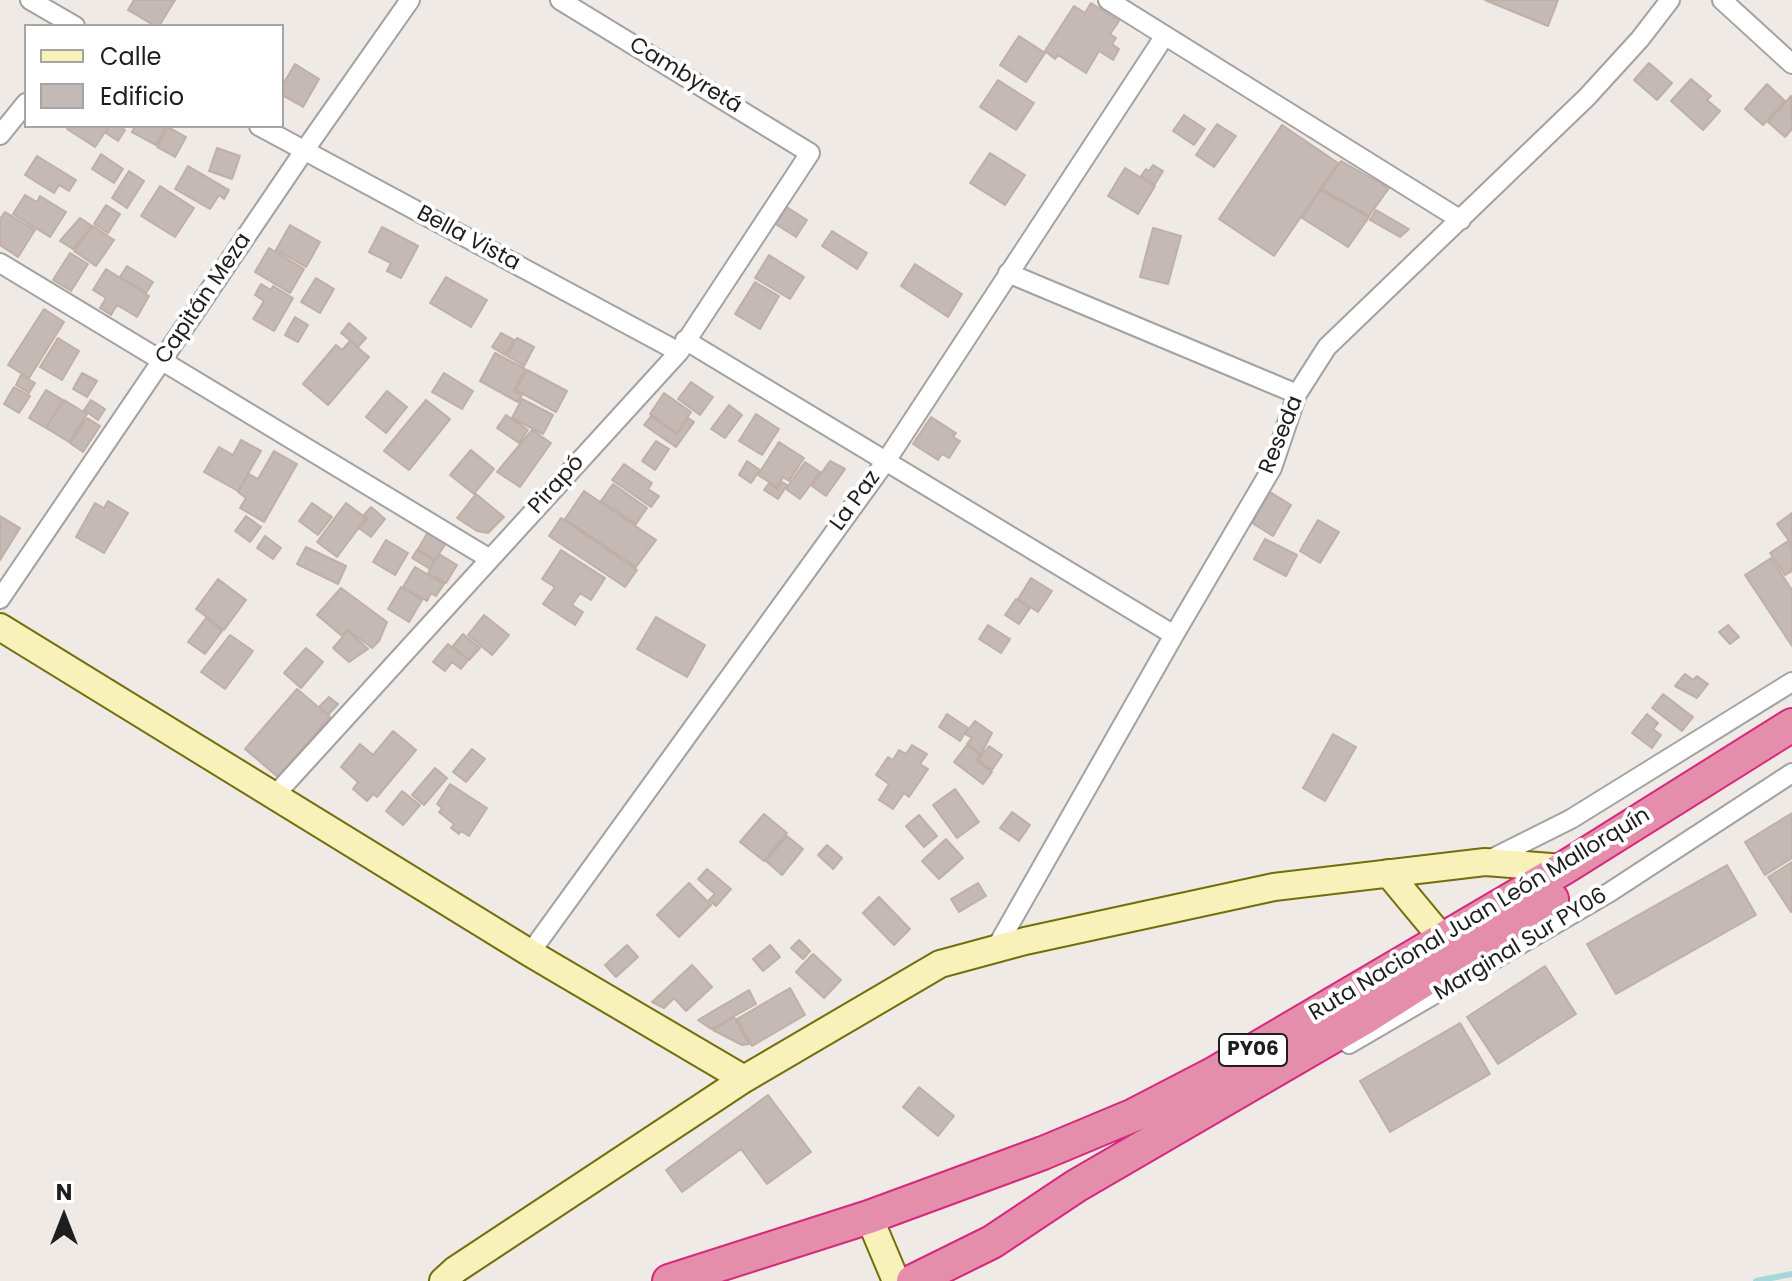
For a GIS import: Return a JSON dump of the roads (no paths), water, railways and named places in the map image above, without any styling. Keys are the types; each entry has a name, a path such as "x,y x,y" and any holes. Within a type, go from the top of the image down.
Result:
{"highway":[{"name":"Ruta Nacional Juan León Mallorquín","path":"913,1281 992,1242 1076,1186 1363,1019 1453,946 1564,868 1792,725"},
{"name":"Ruta Nacional Juan León Mallorquín","path":"669,1281 727,1272 1043,1153 1134,1115 1453,946 1792,749"},
{"path":"968,1281 1064,1212 1122,1160"}],"main road":[{"path":"0,627 530,953 744,1079"},
{"path":"443,1281 455,1270 744,1079 940,964 996,948 1274,887 1485,862 1564,868"},
{"path":"1388,873 1453,946"},
{"path":"869,1217 896,1281"}],"street":[{"path":"30,0 72,24"},
{"name":"Capitán Meza","path":"0,599 410,0"},
{"name":"Cambyretá","path":"560,0 810,153"},
{"path":"1108,0 1461,220"},
{"name":"Reseda","path":"996,948 1272,468 1297,394 1327,347 1587,97 1640,39 1670,0"},
{"path":"1722,0 1792,64"},
{"name":"La Paz","path":"530,953 886,461 1164,37"},
{"path":"0,135 24,105"},
{"name":"Bella Vista","path":"263,128 682,346 886,461 1174,635"},
{"name":"Pirapó","path":"275,795 682,346 810,153"},
{"path":"0,263 490,559"},
{"path":"1008,273 1297,394"},
{"path":"1485,862 1571,819 1792,682"},
{"name":"Marginal Sur PY06","path":"1236,1093 1342,1048 1382,1027 1610,892 1792,773"}],"waterway":[{"path":"1756,1281 1792,1274"}]}
